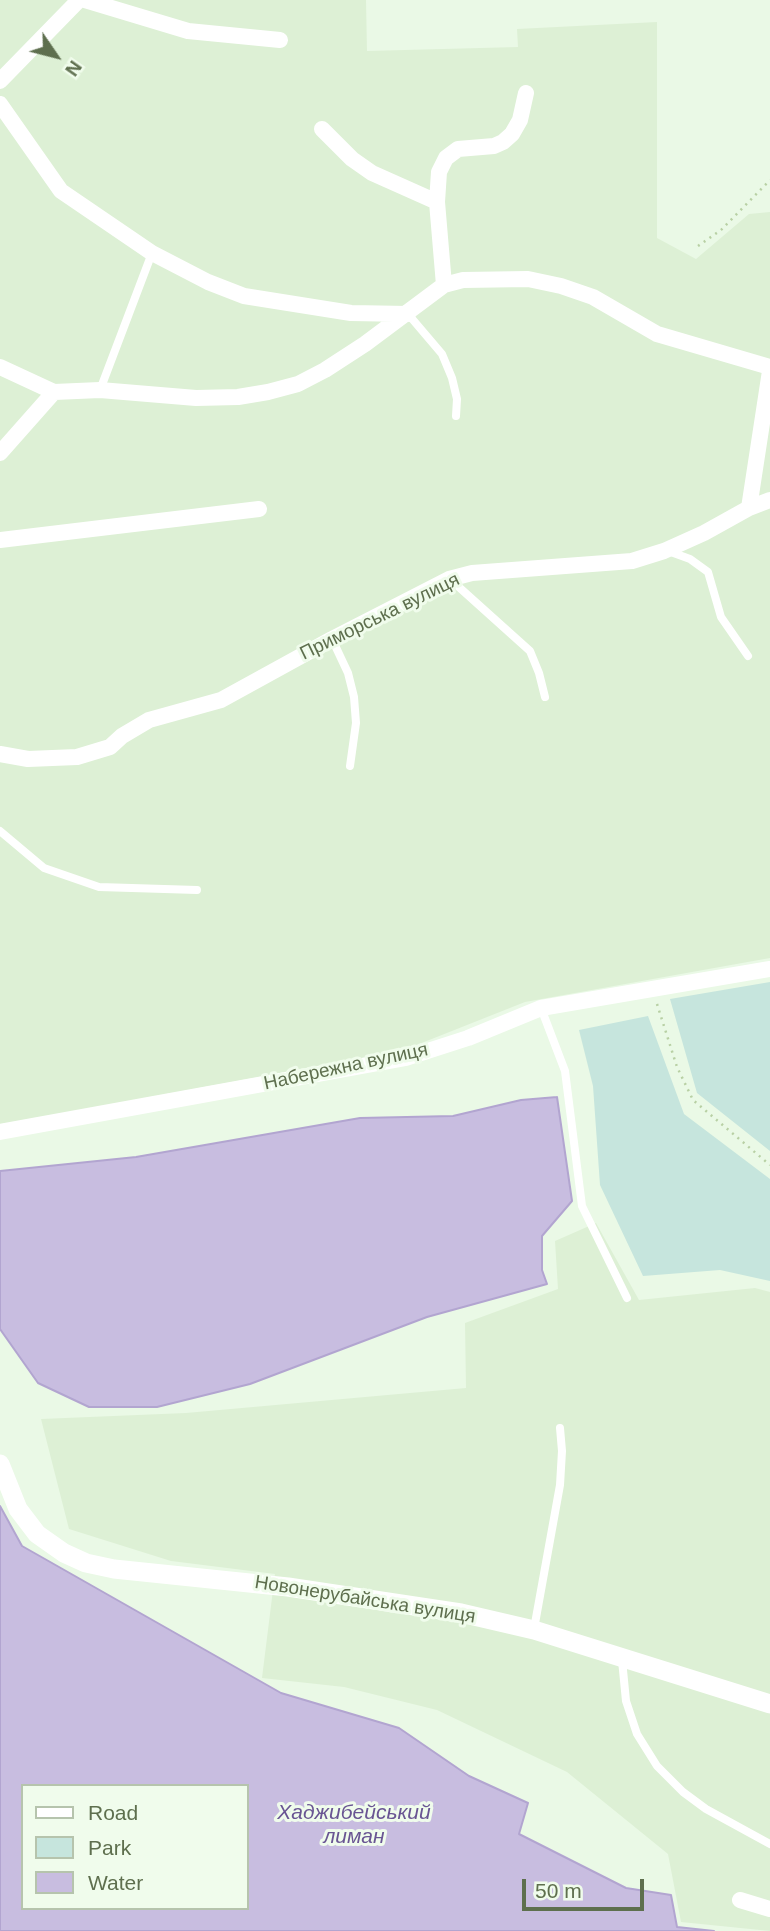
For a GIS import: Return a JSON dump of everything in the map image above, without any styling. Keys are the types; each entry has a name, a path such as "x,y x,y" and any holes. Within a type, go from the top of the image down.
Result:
{"street":[{"path":"0,81 79,0"},
{"path":"85,0 188,31 279,40"},
{"path":"444,285 437,202 439,172 446,158 458,149 494,146 512,134 520,120 526,93"},
{"path":"0,104 61,191 152,253 208,282 244,296 351,313 408,314"},
{"path":"322,130 352,159 372,173 437,202"},
{"path":"0,367 54,392 100,390 195,398 238,397 268,392 298,384 325,370 408,314 444,285 463,280 528,279 593,297 657,334 770,369 749,508"},
{"path":"0,453 54,392"},
{"name":"Приморська вулиця","path":"0,754 28,759 77,757 110,747 122,736 149,720 221,700 449,579 472,573 632,561 664,551 770,500"},
{"path":"0,540 259,509"},
{"name":"Набережна вулиця","path":"0,1132 406,1058 468,1038 541,1009 770,970"},
{"name":"Новонерубайська вулиця","path":"0,1464 18,1509 37,1534 64,1553 86,1563 114,1569 301,1589 461,1613 534,1630 770,1703"},
{"path":"740,1900 770,1909"}],"lane":[{"path":"100,390 152,253"},
{"path":"408,314 442,354 457,399 456,416"},
{"path":"664,551 690,558 708,572 722,617 748,656"},
{"path":"449,579 530,651 545,697"},
{"path":"332,639 348,673 354,697 356,723 350,766"},
{"path":"0,831 44,869 99,887 197,890"},
{"path":"541,1009 565,1071 582,1206 627,1298"},
{"path":"534,1630 560,1485 560,1428"},
{"path":"622,1657 626,1701 637,1734 657,1766 683,1792 706,1809 770,1844"}],"path":[{"path":"698,246 721,230 770,180"},
{"path":"652,988 677,1067 693,1100 770,1165"}],"shaded area":[{"path":"0,0 366,0 367,51 518,47 517,29 657,22 657,238 696,259 749,214 770,212 770,958 525,1002 404,1050 0,1125"},
{"path":"596,1223 639,1300 755,1288 770,1292 770,1931 681,1922 668,1854 567,1772 437,1710 344,1687 262,1678 275,1574 171,1561 69,1529 41,1419 186,1413 466,1388 465,1323 558,1289 555,1241"}],"green space":[{"path":"770,982 770,1151 697,1093 670,999"},
{"path":"648,1016 684,1114 770,1179 770,1281 720,1270 643,1276 600,1185 593,1086 579,1030"}],"water":[{"path":"557,1097 572,1201 542,1236 542,1270 547,1284 427,1317 250,1384 157,1407 89,1407 38,1383 0,1329 0,1171 136,1157 360,1118 453,1116 521,1100"},
{"name":"Хаджибейський лиман","path":"0,1506 22,1546 281,1693 399,1728 469,1776 528,1803 519,1834 626,1888 671,1895 677,1927 714,1931 0,1931"}]}
